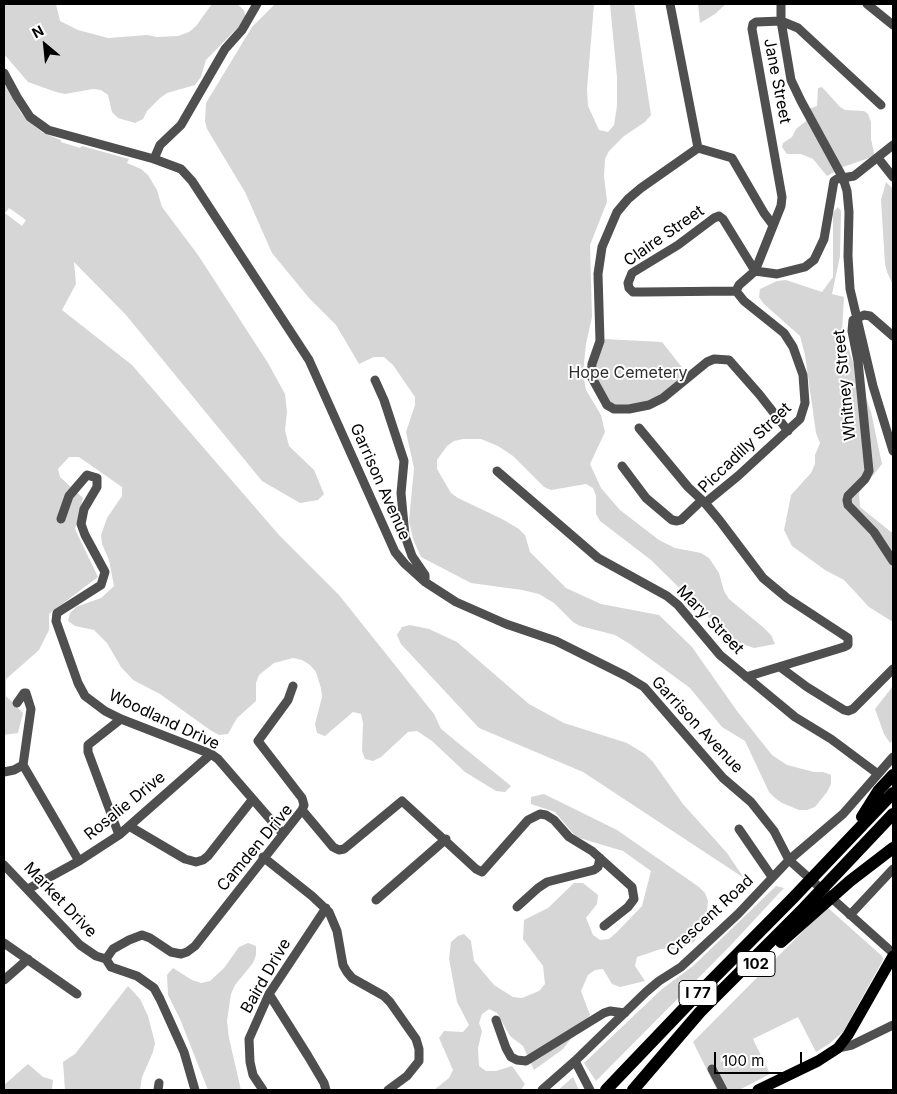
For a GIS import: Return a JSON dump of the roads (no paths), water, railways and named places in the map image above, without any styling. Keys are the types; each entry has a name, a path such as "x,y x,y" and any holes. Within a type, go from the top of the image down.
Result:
{"highway":[{"path":"845,843 879,790 893,775"},
{"name":"I 77","path":"606,1090 793,898 893,792"},
{"path":"808,912 840,870 893,814"},
{"path":"808,912 893,848"},
{"name":"102","path":"700,1012 808,912"},
{"name":"I 77","path":"633,1090 700,1012"}],"main road":[{"path":"758,1090 818,1061 838,1048 848,1036 893,956"}],"street":[{"path":"154,159 160,144 181,125 225,49 242,30 257,4"},
{"path":"670,4 698,148"},
{"path":"781,4 781,22 791,80 843,178 849,212 849,275 852,300 873,386 893,451"},
{"path":"866,4 893,25"},
{"name":"Jane Street","path":"736,291 738,285 755,271 781,206 782,197 752,29 756,22 781,22 798,28 881,105"},
{"name":"Garrison Avenue","path":"4,73 30,117 48,130 154,159 181,169 192,181 309,360 395,552 405,564 425,582 456,602 506,624 556,641 644,687 723,778 751,802 774,831 789,860"},
{"path":"755,271 778,274 790,272 804,267 814,260 826,232 834,181 854,176 893,145"},
{"path":"698,148 732,158 773,225"},
{"path":"698,148 641,188 617,212 602,247 598,274 600,341 592,364 591,376 606,405 614,409 629,409 649,405 663,398 707,362 714,359 729,360 788,431"},
{"path":"878,158 893,177"},
{"name":"Claire Street","path":"736,291 633,292 629,288 628,283 632,273 719,216 723,219 755,271"},
{"name":"Piccadilly Street","path":"736,291 744,301 784,333 803,374 805,403 800,420 738,476 703,502 763,578 787,598 848,638 848,645 844,647 746,677"},
{"name":"Whitney Street","path":"893,336 870,316 864,315 854,320 852,331 858,361 869,471 865,479 846,500 848,505 874,532 893,561"},
{"path":"375,380 384,400 404,461 402,493 405,536 412,556 425,575 425,582"},
{"path":"622,466 646,498 676,522 703,502 639,428"},
{"name":"Mary Street","path":"497,471 598,558 667,596 678,605 720,655 746,677 794,717 831,739 878,774"},
{"name":"Woodland Drive","path":"61,519 69,496 87,475 97,478 97,488 84,509 81,524 105,572 101,585 57,613 56,621 78,683 85,696 121,719 211,754 283,834"},
{"path":"780,667 844,710 853,709 893,669"},
{"path":"293,686 288,700 258,741 302,798 304,805 302,810"},
{"path":"16,703 26,693 31,709 23,765 79,861"},
{"path":"118,835 88,752 88,745 121,719"},
{"name":"Rosalie Drive","path":"28,889 79,861 118,835 211,754"},
{"name":"Crescent Road","path":"542,1090 575,1061 646,992 681,967 732,920 789,860 843,814 893,757"},
{"path":"4,772 14,770 23,765"},
{"path":"129,826 185,860 196,862 208,856 252,800"},
{"name":"Camden Drive","path":"106,959 113,948 142,935 171,952 181,954 195,946 263,857 302,810 333,847 339,850 344,849 402,801 446,839 476,869 482,872 528,820 540,814 546,815 554,820 569,837 592,851 632,887 634,899 628,907 604,926"},
{"path":"739,829 772,878"},
{"path":"376,900 446,839"},
{"path":"263,857 326,908 334,921 343,965 347,972 352,978 384,996 416,1040 419,1049 419,1061 407,1076 388,1090"},
{"path":"517,907 547,882 594,870 598,867 600,858"},
{"path":"789,860 893,952"},
{"name":"Market Drive","path":"4,864 80,945 96,956 106,959 111,967 138,976 154,988 184,1052 194,1090"},
{"path":"850,915 893,869"},
{"name":"Baird Drive","path":"263,1090 253,1076 249,1039 269,994 326,908"},
{"path":"4,943 77,994"},
{"path":"4,980 28,960"},
{"path":"269,994 308,1056 324,1083 326,1090"},
{"path":"496,1020 506,1048 511,1056 517,1060 526,1061 610,1010 625,1013"},
{"path":"838,1048 852,1045 893,1025"},
{"path":"575,1061 590,1090"},
{"path":"712,1069 723,1090"}],"park label":[{"name":"Hope Cemetery","path":"628,373"}]}
